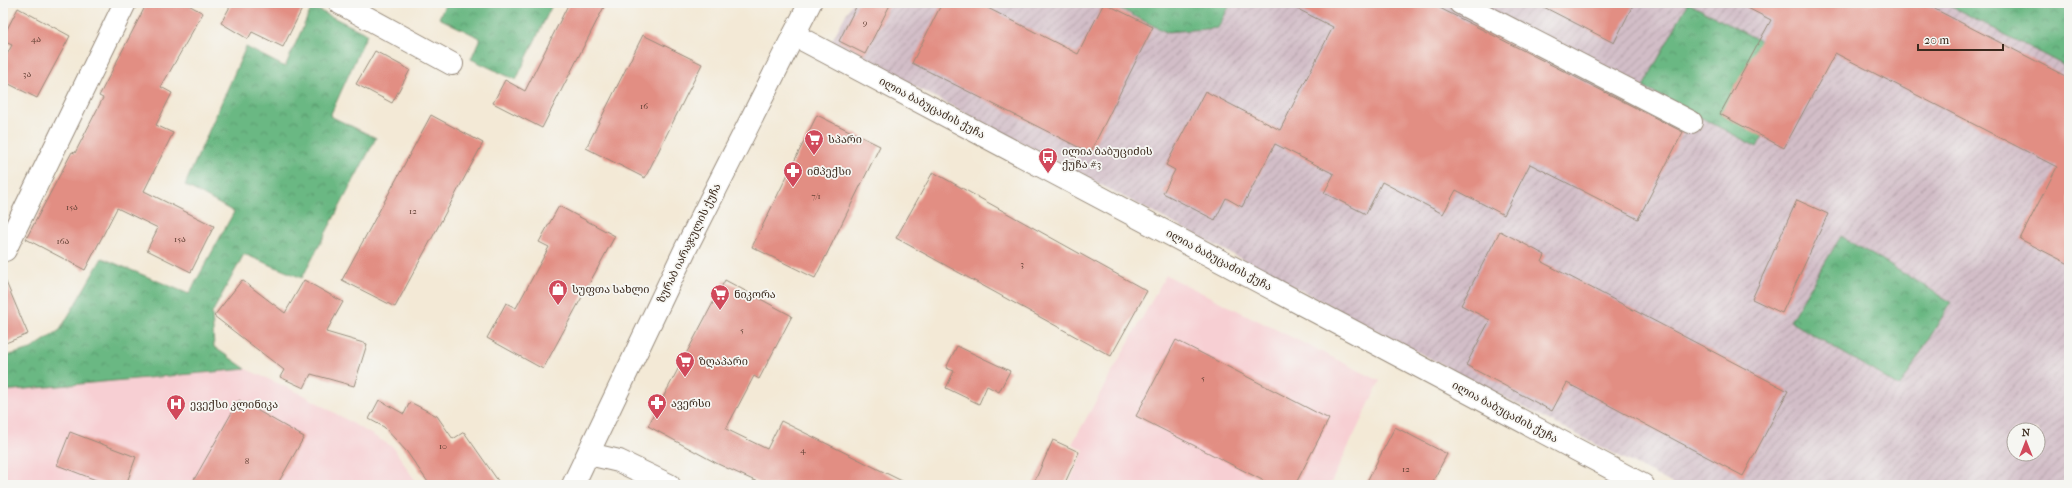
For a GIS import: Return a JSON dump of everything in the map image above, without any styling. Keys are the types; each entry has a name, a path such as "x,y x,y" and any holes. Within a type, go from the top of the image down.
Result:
{"street":[{"path":"5,250 125,3"},
{"path":"340,3 452,64"},
{"name":"ზურაბ იარაჯულის ქუჩა","path":"573,485 685,250 810,3"},
{"path":"1460,3 1691,122"},
{"name":"ილია ბაბუცაძის ქუჩა","path":"794,35 1644,485"},
{"path":"588,454 619,461 669,485"}],"shaded area":[{"path":"852,3 2069,3 2069,485 1675,485 1465,377 851,53 830,44"},
{"path":"1166,275 1380,381 1330,485 1068,485 1084,450 1072,444"},
{"name":"ევექსი კლინიკა","path":"246,369 304,395 393,447 418,485 3,485 3,391"}],"green space":[{"path":"446,3 553,3 516,80 471,59 480,38 439,18"},
{"path":"1109,3 1231,3 1218,28 1166,32"},
{"path":"1688,3 1802,63 1757,147 1643,87"},
{"path":"1945,3 2069,3 2069,68"},
{"path":"312,7 367,34 330,116 376,138 302,278 244,254 212,313 214,347 246,369 3,391 3,357 31,349 60,330 102,258 189,294 234,212 185,185 246,47 285,67"},
{"path":"1841,236 1951,302 1900,387 1790,321"}],"building":[{"path":"147,3 185,3 203,13 161,87 172,93 156,125 173,133 144,191 214,226 191,272 147,250 158,228 117,208 85,270 26,239 72,152 75,153 103,98 99,96"},
{"path":"232,3 305,3 283,47 252,32 248,39 221,23"},
{"path":"569,3 606,3 542,128 493,103 505,80 525,91"},
{"path":"858,3 891,3 865,54 839,41"},
{"path":"942,3 978,3 1078,54 1104,3 1153,27 1090,153 912,63"},
{"path":"1286,3 1430,3 1683,132 1638,219 1530,164 1504,215 1456,190 1443,214 1382,182 1366,214 1324,193 1334,174 1275,144 1242,207 1226,198 1215,220 1163,193 1175,170 1166,165 1205,91 1280,130 1333,27"},
{"path":"1536,3 1634,3 1614,43"},
{"path":"1738,3 1923,3 2069,78 2069,264 2020,239 2057,167 1835,53 1784,148 1720,114 1771,20"},
{"path":"18,8 70,36 37,98 3,81 3,62 12,45 3,41 3,37"},
{"path":"643,35 702,64 645,178 586,148"},
{"path":"375,51 410,70 392,103 356,84"},
{"path":"431,115 483,143 395,307 342,280"},
{"path":"817,115 880,146 815,278 752,247"},
{"path":"933,172 1147,291 1111,356 896,238"},
{"path":"1797,200 1828,214 1782,313 1752,299"},
{"path":"559,206 615,236 543,369 487,338 506,303 516,308 549,247 539,242"},
{"path":"1500,231 1545,255 1542,262 1788,391 1743,476 1567,383 1552,411 1466,365 1490,320 1461,305"},
{"path":"3,275 28,334 3,344"},
{"path":"242,280 285,313 304,280 343,302 326,332 367,344 354,386 311,374 304,388 280,377 284,370 214,316"},
{"path":"725,280 792,316 759,379 754,376 726,429 767,449 781,421 910,485 764,485 718,464 648,426"},
{"path":"1176,340 1329,419 1295,485 1272,485 1136,416"},
{"path":"957,346 1010,371 999,392 987,386 979,404 946,388 954,371 946,368"},
{"path":"239,400 304,437 277,485 191,485"},
{"path":"379,400 404,414 410,402 437,416 453,439 464,432 501,485 430,485 407,452 384,427 369,419"},
{"path":"1395,427 1447,454 1431,485 1365,485"},
{"path":"70,432 136,457 126,485 109,485 57,465"},
{"path":"1053,440 1079,452 1064,485 1033,485"}],"place":[{"name":"სპარი","path":"814,156"},
{"name":"ილია ბაბუციძის ქუჩა #3","path":"1048,174"},
{"name":"იმპექსი","path":"793,188"},
{"name":"სუფთა სახლი","path":"558,306"},
{"name":"ნიკორა","path":"720,311"},
{"name":"ზღაპარი","path":"685,378"},
{"name":"ავერსი","path":"657,420"},
{"name":"ევექსი კლინიკა","path":"176,421"}]}
